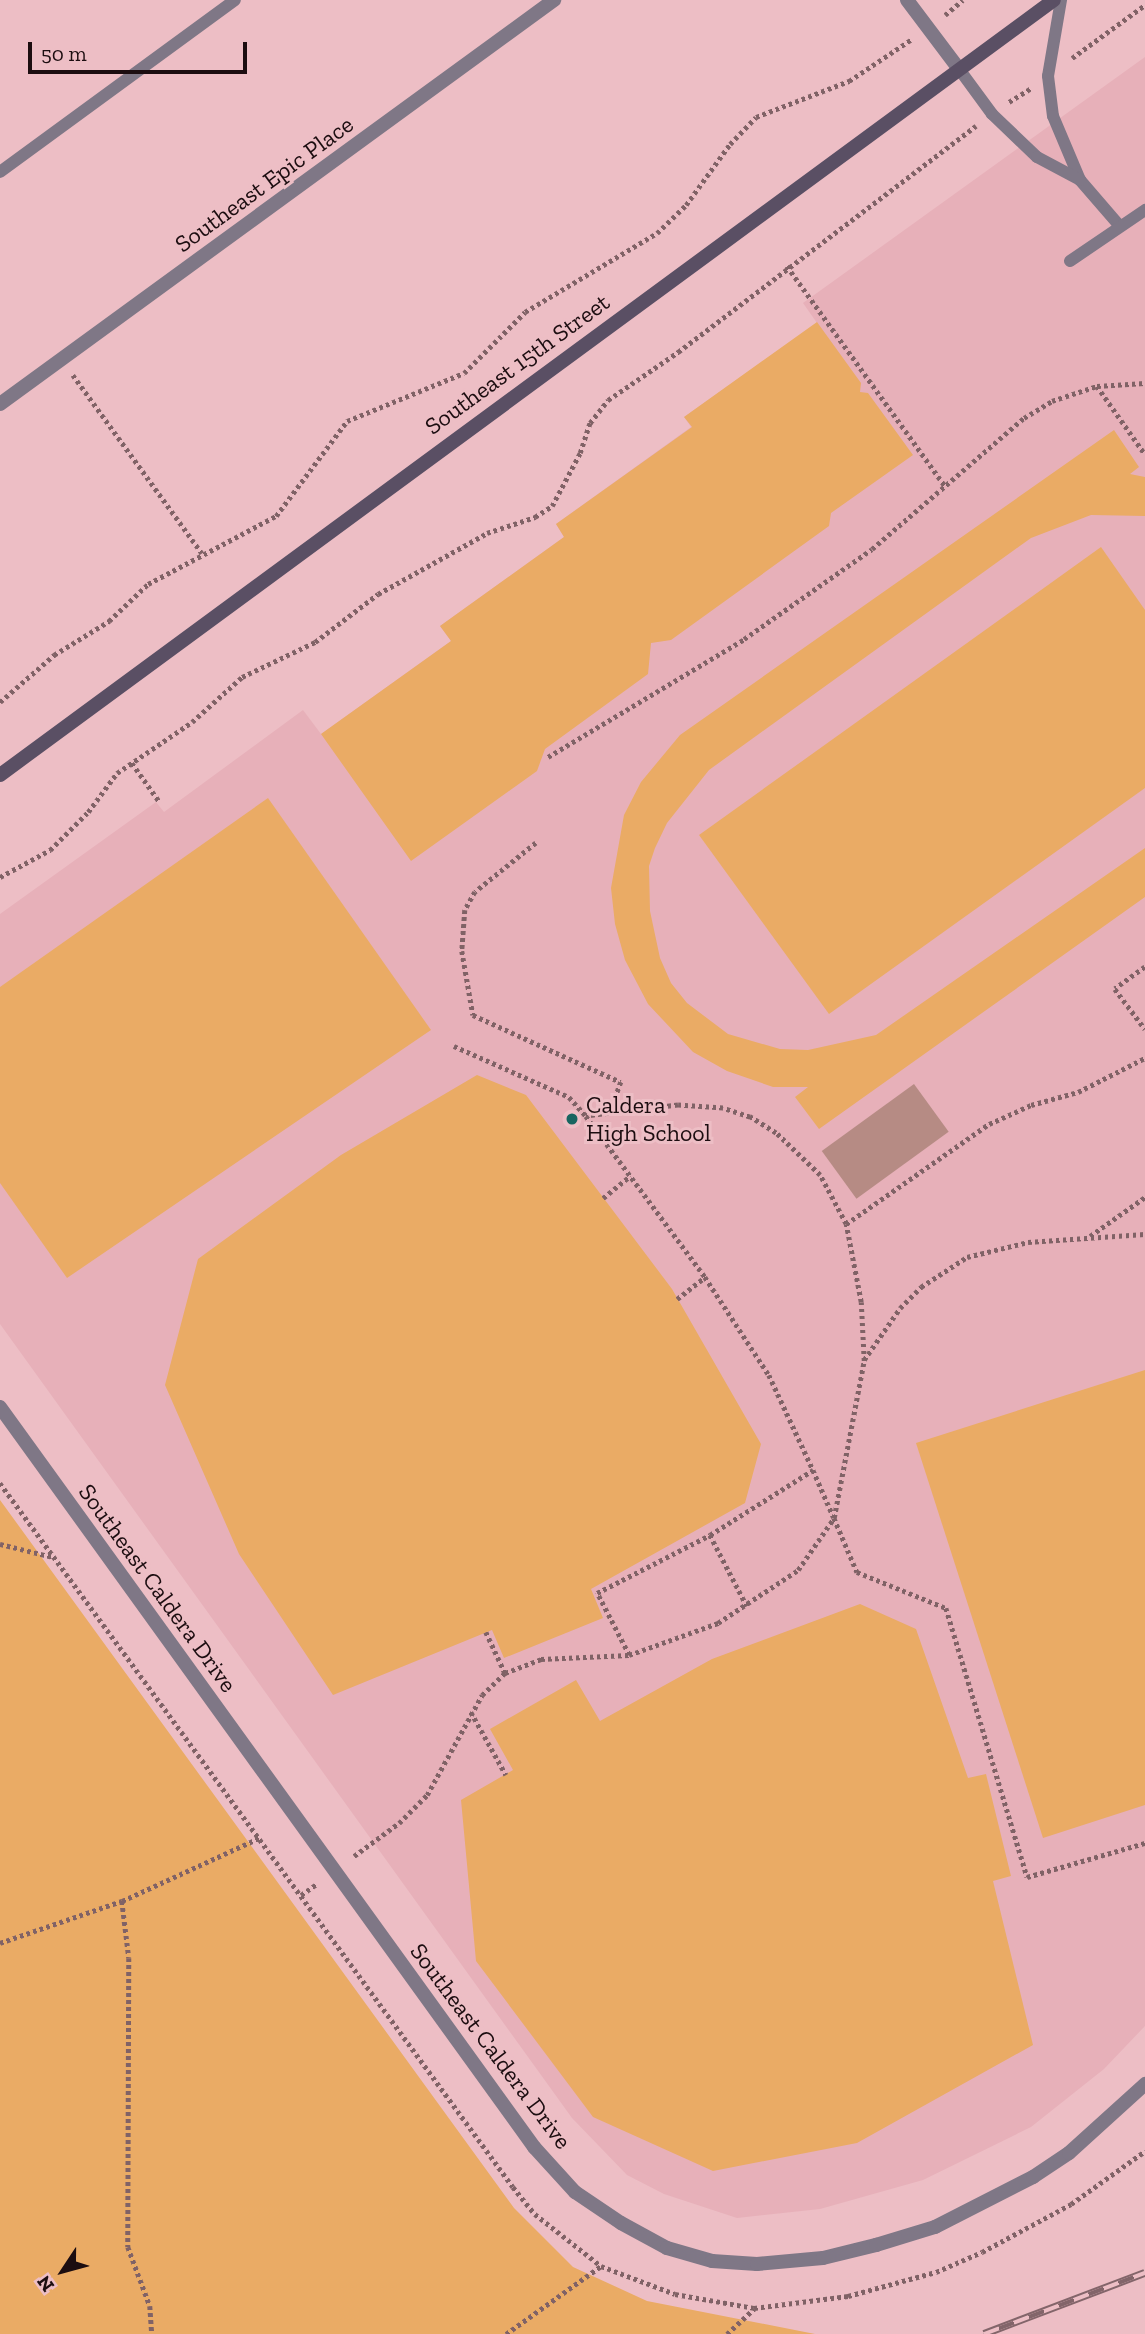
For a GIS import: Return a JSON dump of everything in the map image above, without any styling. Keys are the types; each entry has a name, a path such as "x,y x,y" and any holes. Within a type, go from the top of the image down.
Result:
{"main road":[{"name":"Southeast 15th Street","path":"3,770 1054,0"}],"street":[{"name":"Southeast Epic Place","path":"0,404 554,0"},
{"path":"907,0 959,69"},
{"name":"Southeast Caldera Drive","path":"0,1407 534,2147 575,2192 621,2223 667,2248 712,2261 757,2264 823,2258 876,2245 935,2227 1033,2177 1069,2153 1145,2084"}],"lane":[{"path":"0,172 235,0"},
{"path":"1061,0 1048,76 1053,116 1080,180 1118,224"},
{"path":"959,69 992,114 1037,157 1080,180"},
{"path":"1070,261 1118,224 1145,209"}],"path":[{"path":"0,702 54,655 110,621 148,584 276,516 347,421 464,373 536,304 657,233 686,205 730,144 757,117 849,80 928,28 963,0"},
{"path":"0,877 51,850 88,812 117,772 192,722 242,677 315,642 378,594 487,533 534,517 552,506 590,423 608,400 678,352 787,266 992,114 1145,5"},
{"path":"787,266 945,486"},
{"path":"62,359 202,553"},
{"path":"548,757 744,639 872,549 1024,418 1052,401 1097,386 1145,383"},
{"path":"1097,386 1145,454"},
{"path":"132,762 159,800"},
{"path":"536,843 475,892 465,910 462,951 473,1015 621,1082 610,1113"},
{"path":"1145,967 1115,989 1145,1029"},
{"path":"454,1046 569,1097 586,1116 705,1277 769,1375 857,1572 946,1608 1027,1877 1145,1843"},
{"path":"846,1224 989,1124 1031,1105 1078,1092 1145,1058"},
{"path":"354,1856 399,1823 426,1795 471,1712 506,1673 541,1659 629,1655 718,1623 798,1570 834,1518 863,1361 861,1302 846,1224 837,1203 802,1153 750,1117 723,1108 678,1105 586,1116"},
{"path":"603,1198 630,1177"},
{"path":"1089,1236 1145,1197"},
{"path":"863,1361 900,1308 947,1267 992,1249 1089,1236 1145,1234"},
{"path":"677,1299 705,1277"},
{"path":"629,1655 597,1593 710,1535 813,1470"},
{"path":"0,1483 520,2196 564,2239 601,2266 675,2294 754,2308 848,2296 936,2272 1034,2225 1114,2176 1145,2151"},
{"path":"710,1535 747,1606"},
{"path":"0,1544 54,1558"},
{"path":"486,1632 506,1673"},
{"path":"471,1712 506,1775"},
{"path":"0,1943 122,1901 259,1838"},
{"path":"300,1895 317,1884"},
{"path":"122,1901 129,1958 128,2247 150,2306 152,2334"},
{"path":"506,2334 601,2266"},
{"path":"727,2334 754,2308"}],"shaded area":[{"name":"Caldera High School","path":"1145,57 1145,2026 1104,2069 1031,2127 923,2180 820,2209 737,2218 664,2194 627,2175 572,2118 0,1324 0,914 156,802 164,812 303,710 321,734 451,641 440,626 564,537 556,524 691,427 684,417 817,323 803,303"},
{"path":"817,322 861,383 860,392 868,393 913,455 831,513 829,526 671,640 651,643 648,674 545,749 537,771 411,861 321,734 451,641 440,626 564,537 556,524 692,427 684,417"},
{"path":"1114,430 1139,467 1130,474 1145,477 1145,516 1091,515 1031,538 709,770 667,823 655,848 649,866 650,911 660,958 671,983 687,1003 728,1034 780,1049 808,1050 876,1035 1145,848 1145,897 819,1129 795,1097 808,1087 773,1087 727,1071 693,1052 648,1004 625,960 615,924 611,888 624,815 641,782 680,735"},
{"path":"1101,547 1145,610 1145,788 829,1014 699,835"},
{"path":"268,798 431,1030 67,1278 0,1183 0,987"},
{"path":"477,1075 526,1095 672,1289 761,1444 745,1503 591,1589 603,1618 504,1658 492,1630 333,1695 239,1554 165,1385 198,1259 341,1155"},
{"path":"1145,1370 1145,1805 1043,1838 916,1443"},
{"path":"0,1500 514,2208 573,2267 647,2301 815,2334 0,2334"},
{"path":"860,1604 916,1629 968,1778 986,1774 1011,1876 993,1881 1033,2045 857,2143 713,2171 593,2117 476,1961 461,1800 513,1770 490,1729 576,1680 600,1721 712,1659"}],"building":[{"path":"914,1084 949,1132 856,1199 822,1151"}],"railway":[{"path":"984,2334 1145,2273"}],"place":[{"name":"Caldera High School","path":"572,1119"}]}
